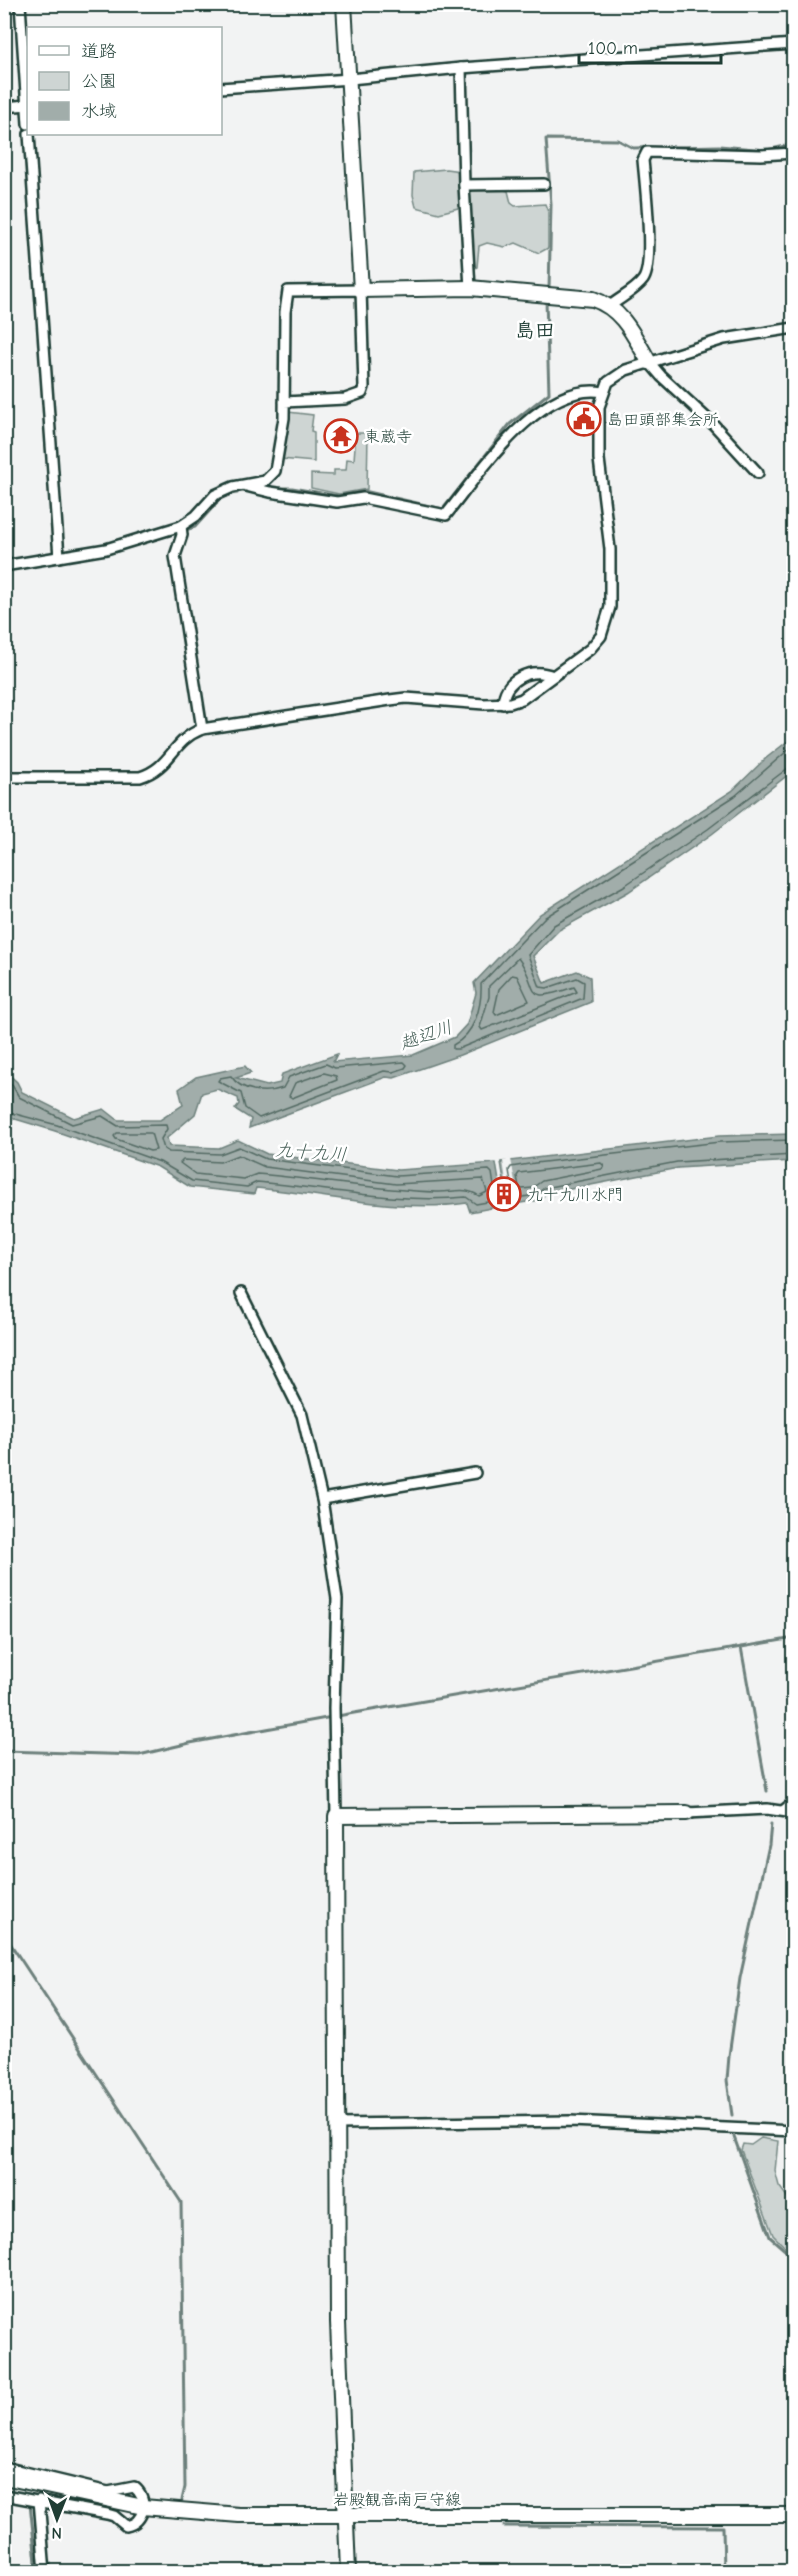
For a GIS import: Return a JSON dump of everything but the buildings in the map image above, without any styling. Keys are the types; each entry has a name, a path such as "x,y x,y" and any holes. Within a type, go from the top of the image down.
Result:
{"street":[{"path":"20,4 27,92"},
{"path":"284,402 345,399 362,393 364,387 350,79 344,4"},
{"path":"222,88 794,44"},
{"path":"461,68 470,288"},
{"path":"4,107 27,105"},
{"path":"29,135 59,556"},
{"path":"610,306 643,280 647,271 648,244 643,160 647,152 761,155 794,153"},
{"path":"464,185 544,184"},
{"path":"4,566 106,549 181,526 196,516 210,498 233,487 265,481 275,471 284,417 285,312 288,291 470,288 577,297 610,306 622,316 649,362 661,376 714,425 758,473"},
{"path":"4,777 140,777 161,768 185,737 202,729 398,699 503,704 522,699 590,649 601,636 610,607 610,549 599,459 600,407 608,382 616,375 649,362 724,339 794,328"},
{"path":"246,486 337,502 363,498 446,515 515,430 565,397 594,390 603,392"},
{"path":"181,526 182,535 176,556 202,729"},
{"path":"503,704 505,692 514,680 534,673 553,676"},
{"path":"241,1293 302,1415 322,1499 337,1599 334,1708 338,2322 348,2571"},
{"path":"322,1499 475,1473"},
{"path":"336,1816 789,1812 794,1802"},
{"path":"336,2124 570,2121 794,2131"},
{"path":"4,2467 108,2492 134,2487 140,2492 144,2501 139,2520 126,2526 114,2516 39,2500 4,2496"},
{"name":"岩殿観音南戸守線","path":"4,2477 143,2507 239,2515 794,2515"},
{"path":"39,2500 45,2571"}],"green space":[{"path":"446,169 460,171 461,180 508,191 511,203 515,206 545,204 548,212 548,248 539,253 516,243 505,247 487,243 479,246 477,267 472,270 465,243 472,236 462,207 439,213 416,207 413,195 414,172"},
{"path":"288,412 313,415 311,431 314,432 314,462 281,459"},
{"path":"356,433 368,433 367,489 339,494 311,488 311,474 334,475 334,470 346,470 347,459 354,460"},
{"path":"761,2138 778,2141 775,2171 779,2186 793,2205 793,2255 773,2235 741,2150 743,2144 751,2145"}],"water":[{"path":"793,737 793,771 712,834 628,892 559,930 533,956 544,983 577,971 590,977 591,1002 460,1055 394,1078 386,1077 249,1128 251,1119 235,1109 239,1104 238,1098 217,1089 202,1093 195,1114 167,1138 169,1146 219,1148 238,1140 267,1154 398,1170 496,1163 503,1206 470,1212 467,1203 415,1206 362,1202 256,1188 254,1194 190,1187 158,1167 5,1116 5,1071 17,1082 22,1092 74,1118 104,1109 118,1120 160,1120 183,1105 179,1089 196,1077 245,1066 251,1073 236,1078 267,1086 280,1083 282,1074 337,1054 333,1062 413,1055 455,1037 467,1024 476,993 474,983 540,914 732,791 765,759"},
{"path":"793,1134 793,1161 678,1168 545,1194 540,1200 508,1205 501,1162 719,1136"}],"pier":[{"path":"511,1159 519,1205 510,1207 503,1161"}],"waterway":[{"path":"549,290 551,204 546,139 618,140 633,148 719,146 767,150 794,144"},
{"path":"275,488 292,488 339,496 364,491 443,509 510,424 549,393 546,300"},
{"path":"132,546 195,527 224,495 237,493"},
{"path":"4,571 97,555"},
{"path":"4,1751 139,1755 190,1743 354,1713 794,1638"},
{"path":"741,1647 767,1791"},
{"path":"732,2115 727,2080 729,2056 740,1978 769,1845 771,1824"},
{"path":"4,1934 181,2202 185,2487 182,2500"},
{"path":"734,2137 770,2237 794,2258"},
{"path":"30,2503 37,2572"},
{"path":"504,2526 723,2527 724,2572"}],"place":[{"name":"島田頭部集会所","path":"584,419"},
{"name":"東蔵寺","path":"341,436"},
{"name":"九十九川水門","path":"504,1194"}],"district":[{"name":"島田","path":"535,330"}],"water label":[{"name":"越辺川","path":"426,1035"},
{"name":"九十九川","path":"311,1152"}]}
